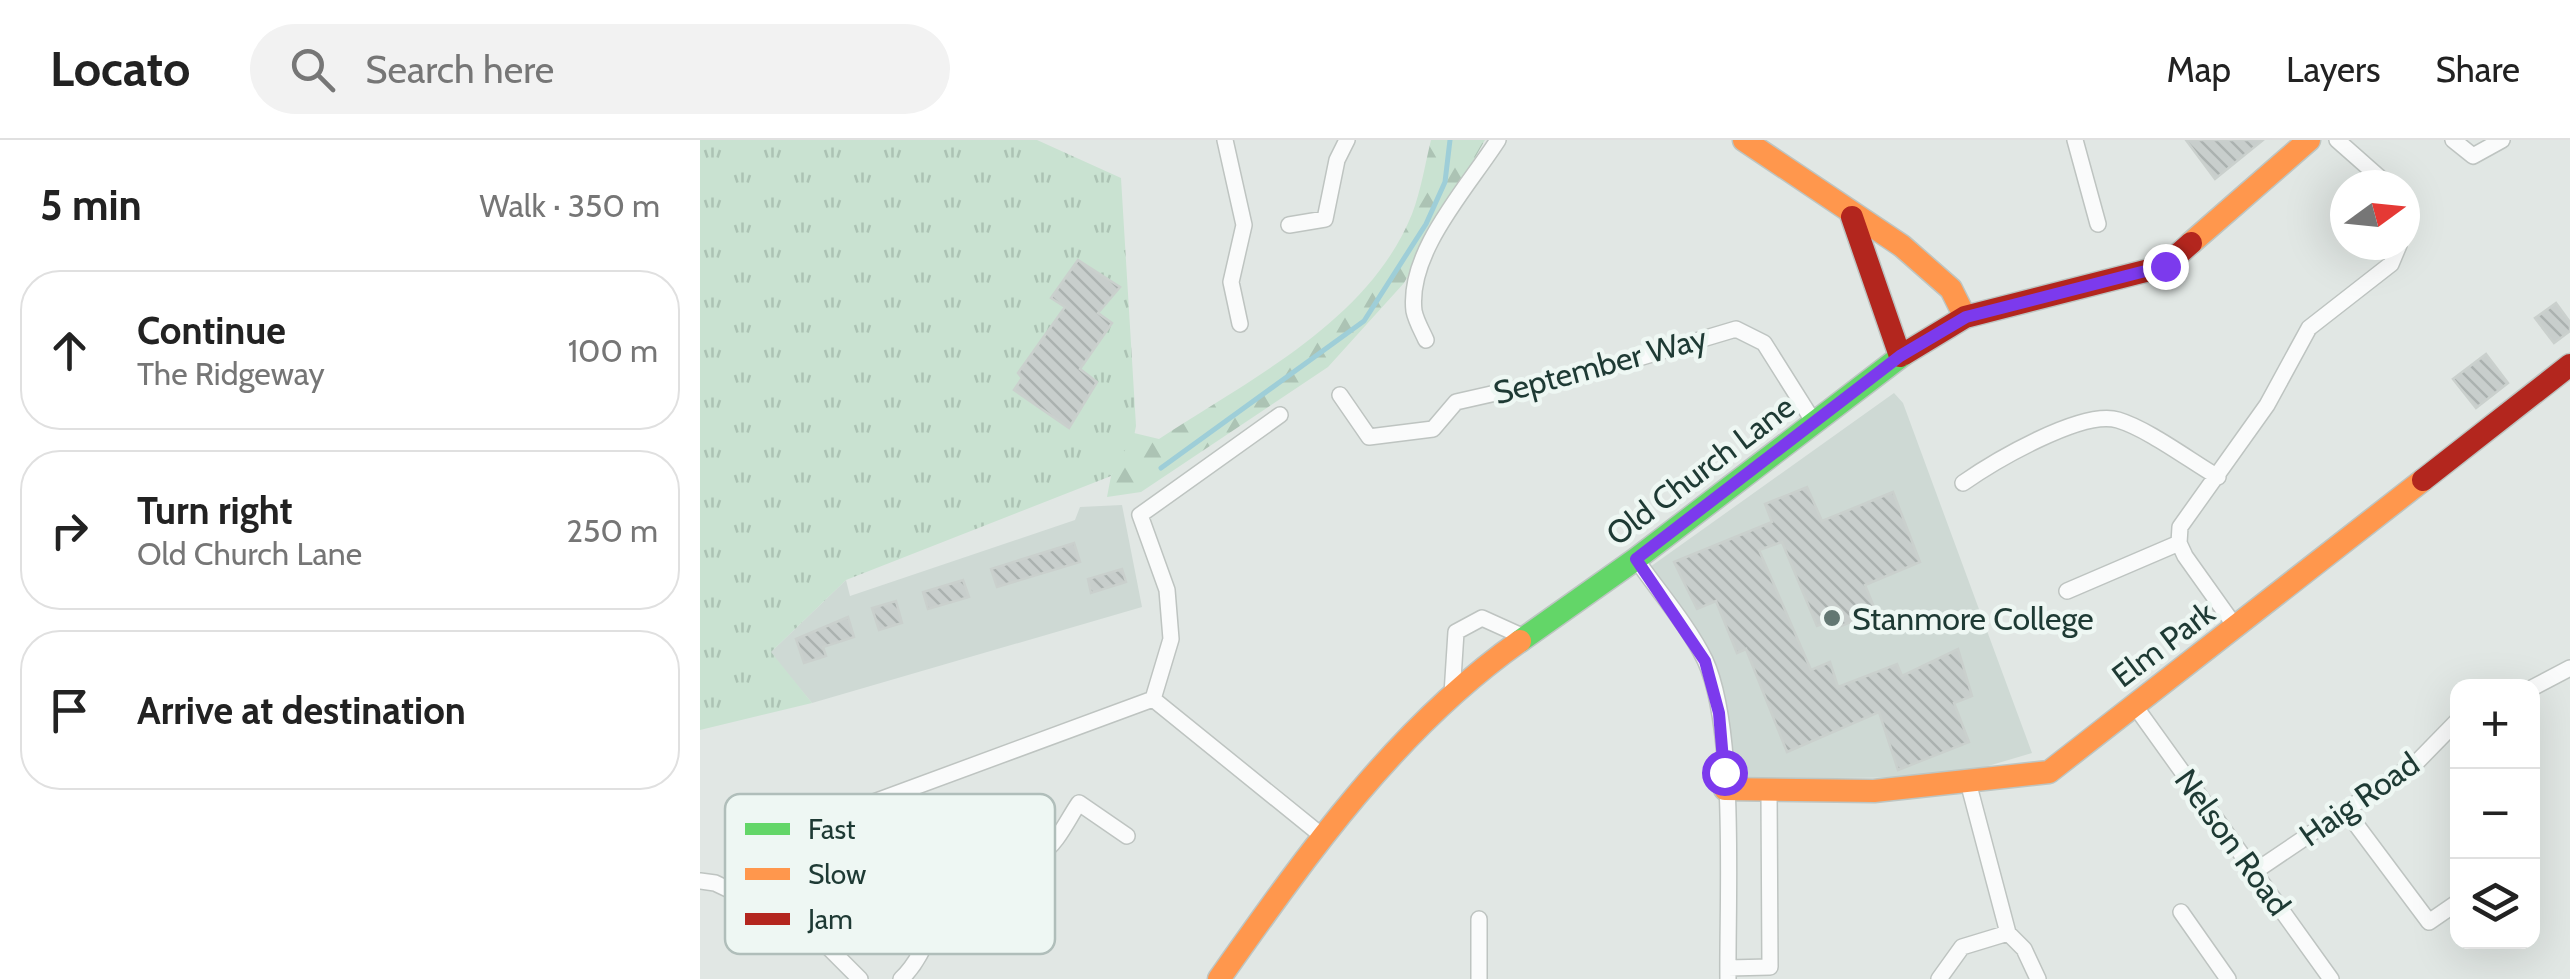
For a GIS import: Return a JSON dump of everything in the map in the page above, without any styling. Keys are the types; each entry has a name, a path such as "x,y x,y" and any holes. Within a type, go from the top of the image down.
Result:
{"street":[{"path":"1225,140 1244,225 1231,282 1240,324"},
{"path":"1289,225 1325,219 1337,160 1347,140"},
{"path":"1426,340 1414,314 1416,282 1431,244 1498,140"},
{"path":"1744,140 1852,217 1902,246 1951,289 1966,317"},
{"path":"2076,140 2098,224"},
{"name":"Old Church Lane","path":"1219,979 1321,835 1452,694 1524,637 1636,559 1900,356 1966,317 2165,266 2308,140"},
{"path":"2338,140 2371,170"},
{"path":"2453,140 2473,156 2502,140"},
{"path":"1852,217 1900,356"},
{"path":"2067,591 2179,543 2189,511 2218,477 2267,404 2309,328 2392,260"},
{"name":"September Way","path":"1340,394 1370,437 1433,429 1456,402 1602,369 1736,329 1764,342 1815,424"},
{"name":"Elm Park","path":"1725,790 1874,791 2048,772 2237,629 2570,365"},
{"path":"1153,698 1171,639 1167,590 1140,515 1280,416"},
{"path":"1964,482 2005,454 2097,418 2117,419 2218,477"},
{"path":"2179,543 2237,629"},
{"path":"1636,559 1705,661 1719,713 1725,790 1728,974 1770,967 1769,792"},
{"path":"1452,694 1456,632 1482,618 1524,637"},
{"path":"2540,684 2570,668"},
{"path":"895,794 1153,698"},
{"path":"1153,698 1321,835"},
{"name":"Nelson Road","path":"2136,706 2330,979"},
{"name":"Haig Road","path":"2254,872 2418,762 2450,728"},
{"path":"1968,782 2008,933 2024,949 2038,979"},
{"path":"1055,838 1079,803 1127,836"},
{"path":"2346,811 2428,922 2450,907"},
{"path":"700,881 725,888"},
{"path":"2181,912 2228,979"},
{"path":"1479,919 1479,979"},
{"path":"1939,979 1962,947 2008,933"},
{"path":"835,954 860,979"},
{"path":"901,979 920,954"}],"shaded area":[{"name":"Stanmore College","path":"1894,393 1903,403 2032,753 1951,777 1732,779 1715,670 1650,567"},
{"path":"1122,505 1142,607 812,703 770,653 846,580 850,596 1075,520 1080,507"}],"green space":[{"path":"700,140 1037,140 1121,178 1136,426 1133,441 1111,476 846,580 771,652 812,703 700,730"},
{"path":"1431,140 1485,140 1404,283 1328,367 1141,492 1107,497 1111,476 1134,433 1159,439 1304,344 1367,286 1393,252 1412,214"}],"building":[{"path":"2186,140 2263,140 2215,179"},
{"path":"1078,260 1120,287 1098,313 1112,323 1080,369 1097,382 1069,428 1014,390 1022,378 1018,373 1065,307 1051,298"},
{"path":"2556,303 2570,322 2570,331 2554,343 2535,318"},
{"path":"2486,354 2508,383 2476,408 2453,379"},
{"path":"1807,487 1822,521 1893,492 1920,562 1865,585 1876,612 1841,626 1837,618 1817,626 1782,542 1759,550 1811,670 1830,662 1838,687 1897,664 1902,676 1958,649 1972,696 1954,703 1969,742 1898,770 1879,712 1787,752 1746,649 1737,653 1716,601 1697,609 1674,562 1772,522 1765,504"},
{"path":"1074,543 1080,562 997,587 991,569"},
{"path":"1122,569 1126,582 1091,593 1088,579"},
{"path":"963,580 969,597 928,609 923,592"},
{"path":"896,601 902,623 879,630 872,608"},
{"path":"848,617 854,637 823,647 826,656 804,663 796,639"}],"waterway":[{"path":"1161,468 1364,321 1426,224 1445,182 1450,140"}],"traffic: fast":[{"path":"1520,641 1636,559 1904,354"}],"traffic: slow":[{"path":"1744,140 1902,246 1951,289 1965,317"},
{"path":"2191,243 2309,140"},
{"path":"1725,789 1874,791 2049,772 2423,480"},
{"path":"1219,979 1320,841 1393,754 1475,675 1520,641"}],"traffic: jam":[{"path":"1852,217 1900,356"},
{"path":"1904,354 1965,317 2165,266 2191,243"},
{"path":"2423,480 2570,365"}],"place":[{"name":"Stanmore College","path":"1832,618"}],"route":[{"path":"1724,772 1719,713 1705,661 1636,559 1801,436 1900,356 1966,317 2165,266"}]}
